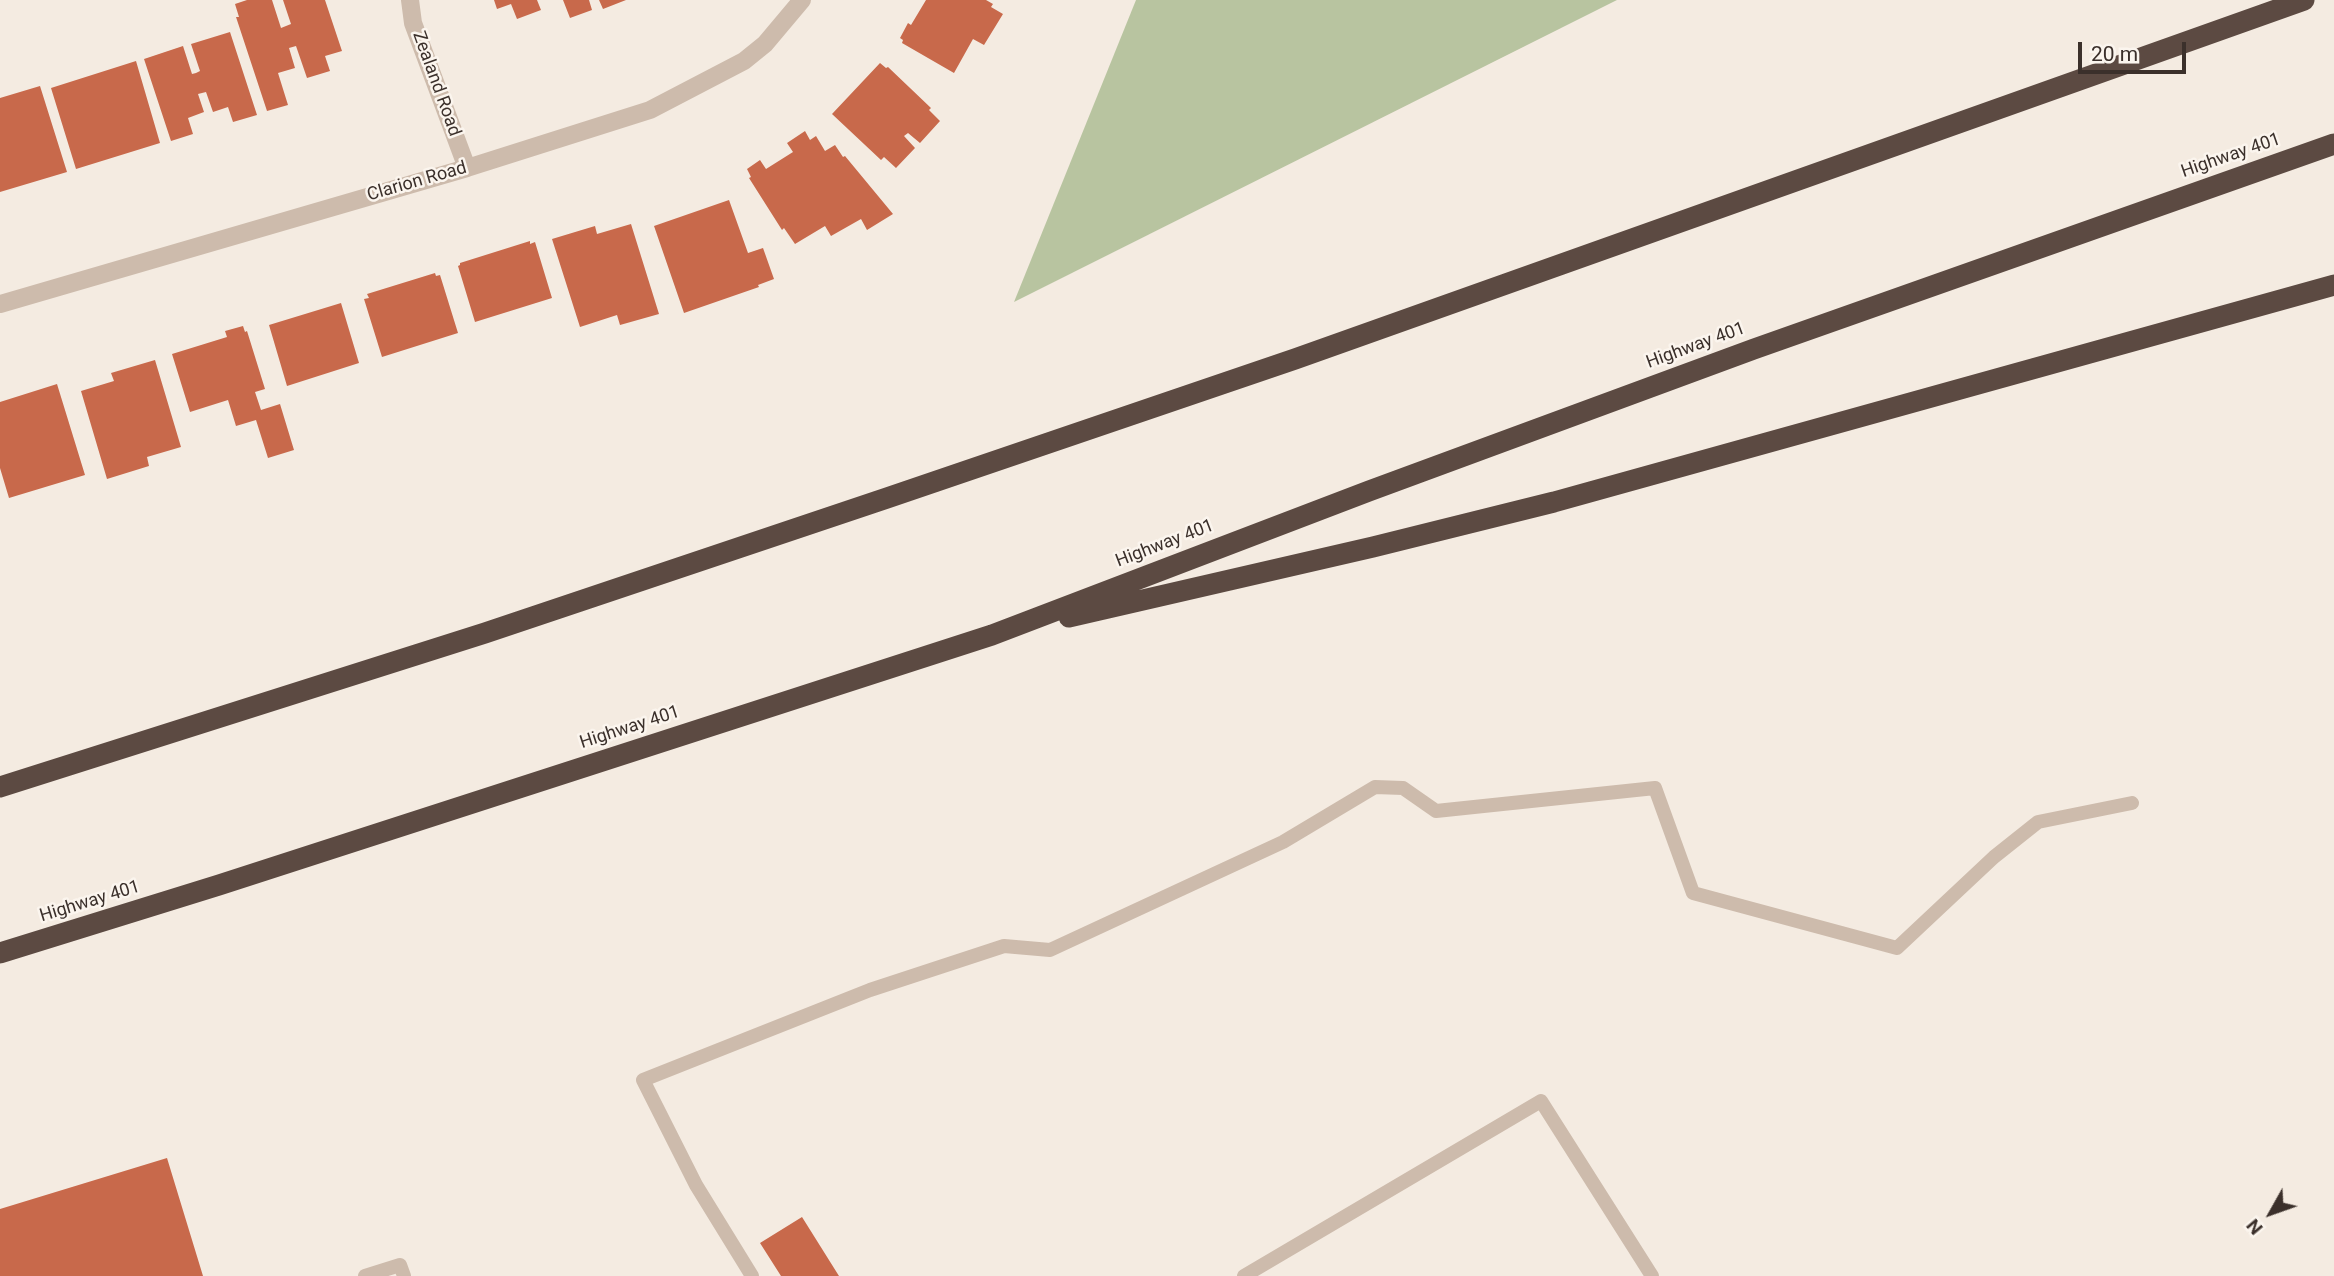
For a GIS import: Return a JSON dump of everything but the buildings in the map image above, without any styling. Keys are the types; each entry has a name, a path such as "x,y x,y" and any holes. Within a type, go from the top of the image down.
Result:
{"highway":[{"path":"0,787 485,633 887,499 1295,359 2304,0"},
{"name":"Highway 401","path":"0,953 259,873 992,635 1741,353 2334,144"},
{"path":"992,635 1373,547 1554,502 2334,285"}],"street":[{"name":"Zealand Road","path":"410,0 413,23 467,168"},
{"name":"Clarion Road","path":"0,304 467,168 650,110 744,61 765,44 802,0"}],"lane":[{"path":"752,1276 696,1185 643,1080 870,990 1004,946 1050,950 1283,842 1376,787 1403,788 1436,811 1655,788 1693,893 1897,948 1994,857 2038,821 2132,803"},
{"path":"1244,1276 1541,1101 1652,1276"},
{"path":"365,1276 400,1265 404,1276"}],"green space":[{"path":"1136,0 1617,0 1014,302"}]}
